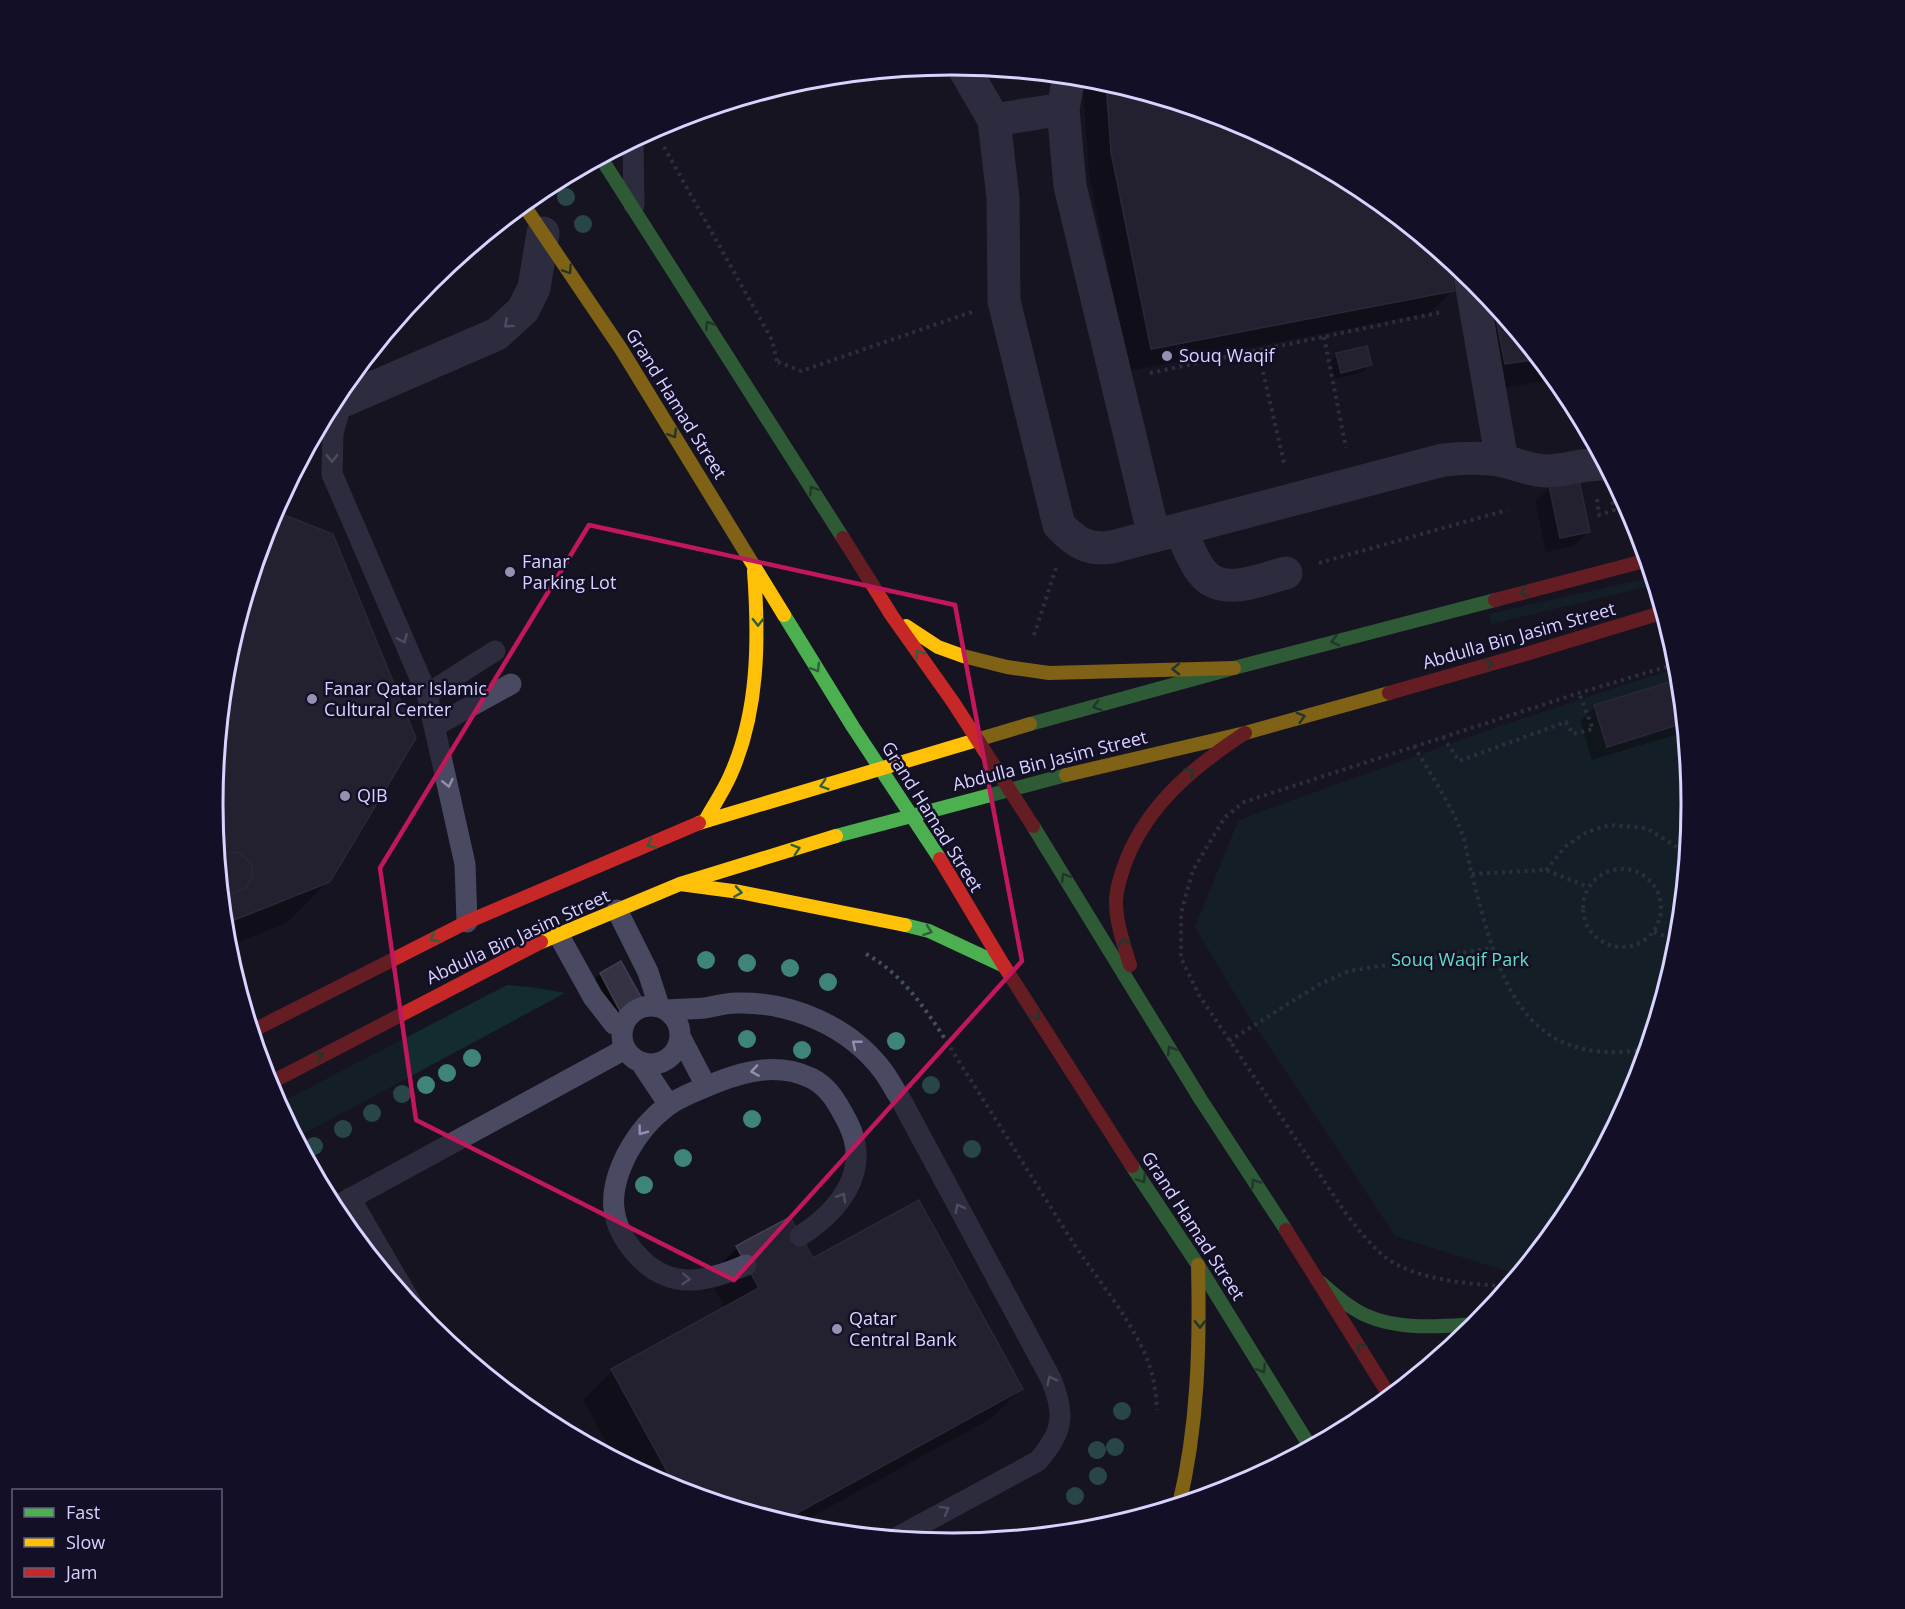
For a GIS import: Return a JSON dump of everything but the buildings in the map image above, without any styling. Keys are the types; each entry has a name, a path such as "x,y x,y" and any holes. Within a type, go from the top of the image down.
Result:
{"main road":[{"path":"605,164 769,419 892,616 1011,789 1201,1100 1320,1282 1386,1391"},
{"name":"Grand Hamad Street","path":"528,212 621,349 829,688 942,862 1004,966 1198,1266 1307,1441"},
{"name":"Abdulla Bin Jasim Street","path":"259,1028 467,922 705,821 977,739 1234,668 1640,562"},
{"path":"705,821 730,776 744,735 755,678 758,621 754,563"},
{"name":"Abdulla Bin Jasim Street","path":"277,1079 558,934 680,884 911,815 1064,775 1245,733 1526,654 1656,614"},
{"path":"892,616 939,647 1023,670 1049,673 1234,668"},
{"path":"1139,998 1121,934 1116,905 1119,882 1132,843 1149,814 1169,789 1212,754 1245,733"},
{"path":"680,884 740,892 894,922 929,931 1004,966"},
{"path":"1181,1497 1193,1439 1200,1351 1198,1266"},
{"path":"1320,1282 1353,1308 1372,1318 1393,1324 1463,1325"}],"street":[{"path":"968,76 994,120 1003,198 1004,301 1059,525 1077,541 1099,549 1443,460 1467,457 1502,461 1542,471 1598,470"},
{"path":"1067,84 1063,109 1070,186 1118,380 1167,533 1201,571 1217,585 1236,586 1286,573"},
{"path":"994,120 1063,109"},
{"path":"346,399 497,334 523,310 534,288 543,233"},
{"path":"1474,295 1502,461"}],"lane":[{"path":"633,149 634,209"},
{"path":"335,418 332,474 427,694 465,864 467,922"},
{"path":"427,694 495,651"},
{"path":"435,726 511,684"},
{"path":"617,910 663,1008 676,1017 681,1038 706,1086"},
{"path":"558,934 593,997 614,1024 623,1027"},
{"path":"669,1105 622,1039 623,1027 628,1017 647,1005 663,1008 702,1008 735,1003 769,1005 801,1013 832,1027 859,1046 882,1070 900,1098 1051,1379 1060,1400 1060,1423 1053,1444 1038,1461 907,1532"},
{"path":"633,1056 652,1065 662,1062 671,1057 678,1048 681,1038"},
{"path":"361,1231 342,1203 633,1056"},
{"path":"746,1265 708,1279 685,1281 670,1277 645,1263 623,1236 615,1215 612,1193 616,1176 633,1143 645,1126 669,1105 706,1086 739,1073 764,1069 789,1071 805,1076 830,1092 854,1135 856,1156 854,1175 835,1209 800,1236"}],"path":[{"path":"661,142 772,340 778,362 779,381 776,400 769,419"},
{"path":"1118,380 1324,337 1471,292"},
{"path":"778,362 801,371 1004,301"},
{"path":"1324,337 1354,484"},
{"path":"1258,351 1293,500"},
{"path":"1286,573 1507,510"},
{"path":"1023,670 1068,533"},
{"path":"1501,1285 1450,1281 1416,1273 1386,1258 1364,1237 1228,1041 1199,995 1181,958 1181,913 1193,870 1208,843 1226,817 1244,802 1443,736 1669,666"},
{"path":"1443,736 1459,761 1566,722 1573,734 1593,729 1579,693"},
{"path":"1414,746 1460,827 1492,948 1513,998 1525,1014 1562,1042 1592,1052 1623,1054 1639,1051"},
{"path":"1546,870 1566,846 1587,832 1610,825 1646,828 1680,851"},
{"path":"1620,868 1639,872 1653,884 1661,901 1659,920 1654,932 1633,945 1614,946 1597,938 1585,923 1582,905 1588,887 1602,874 1620,868"},
{"path":"1472,874 1546,870 1588,887"},
{"path":"1654,932 1670,938"},
{"path":"1228,1041 1320,984 1350,971 1492,948"}],"highlighted area":[{"path":"589,525 955,605 1022,961 734,1280 416,1120 380,868"}],"green space":[{"path":"1646,579 1648,587 1491,624 1489,614"},
{"name":"Souq Waqif Park","path":"1669,670 1676,709 1682,804 1676,900 1668,947 1643,1039 1607,1127 1584,1169 1559,1210 1511,1273 1395,1236 1241,1004 1195,927 1238,821 1497,727"},
{"path":"507,985 565,993 302,1135 286,1100"}],"traffic: fast":[{"path":"605,164 843,538"},
{"path":"1030,724 1495,600"},
{"path":"784,615 853,727 940,859"},
{"path":"836,836 1066,775"},
{"path":"1033,826 1201,1100 1286,1230"},
{"path":"905,925 929,931 1004,966"},
{"path":"1132,1166 1198,1265 1307,1441"},
{"path":"1320,1282 1353,1308 1378,1320 1421,1326 1463,1325"}],"traffic: slow":[{"path":"528,212 621,349 784,615"},
{"path":"705,821 730,776 747,727 755,675 754,571"},
{"path":"906,626 938,647 963,656 1007,667 1049,673 1234,668"},
{"path":"1066,775 1245,733 1389,693"},
{"path":"699,823 1030,724"},
{"path":"541,942 680,884 836,836"},
{"path":"680,884 740,892 905,925"},
{"path":"1181,1497 1194,1416 1199,1326 1198,1265"}],"traffic: jam":[{"path":"843,538 892,616 953,702 1033,826"},
{"path":"1495,600 1640,562"},
{"path":"1389,693 1656,614"},
{"path":"1130,965 1116,910 1118,885 1127,858 1149,819 1176,786 1209,758 1245,733"},
{"path":"259,1028 467,922 699,823"},
{"path":"940,859 1004,966 1132,1166"},
{"path":"277,1079 541,942"},
{"path":"1286,1230 1386,1391"}],"place":[{"name":"Souq Waqif","path":"1167,356"},
{"name":"Fanar Parking Lot","path":"510,572"},
{"name":"Fanar Qatar Islamic Cultural Center","path":"312,699"},
{"name":"QIB","path":"345,796"},
{"name":"Qatar Central Bank","path":"837,1329"}]}
